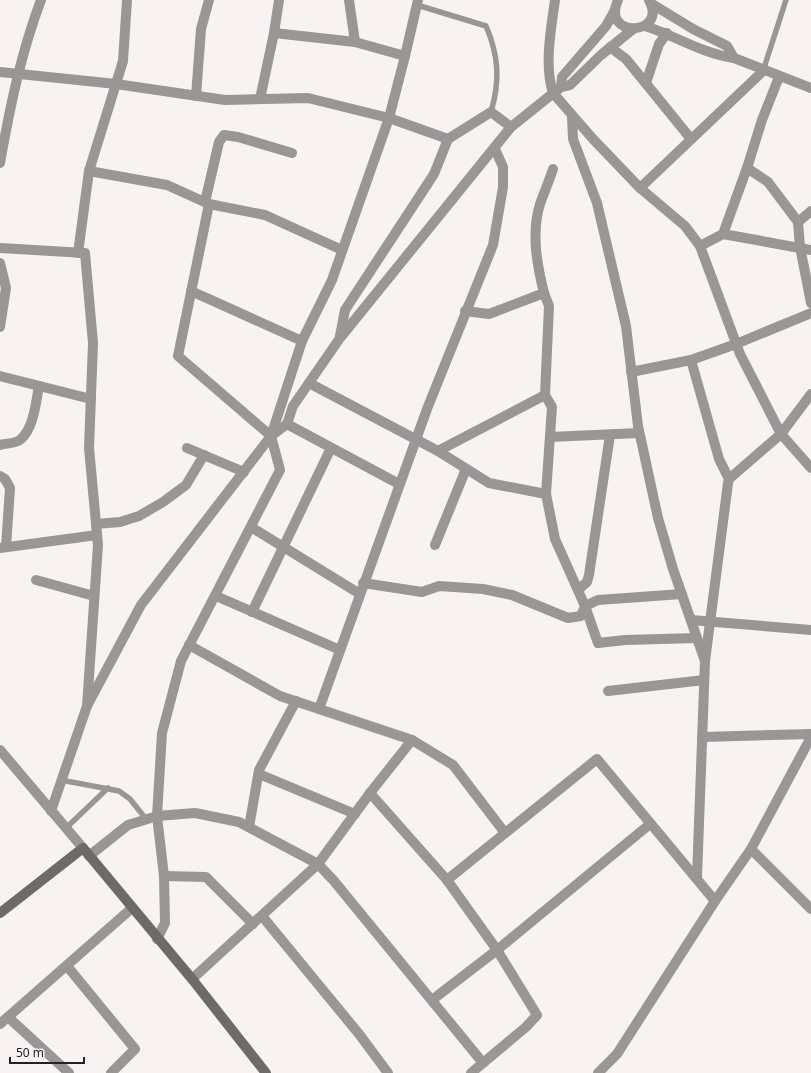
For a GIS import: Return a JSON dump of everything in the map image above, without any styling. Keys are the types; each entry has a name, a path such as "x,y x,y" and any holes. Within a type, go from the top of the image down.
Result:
{"main road":[{"path":"0,913 86,852 156,938 192,979 266,1073"}],"street":[{"path":"0,163 18,75 29,33 41,0"},
{"path":"78,253 89,171 123,61 127,0"},
{"path":"196,96 201,29 209,0"},
{"path":"260,99 274,33 279,0"},
{"path":"349,0 355,42"},
{"path":"555,0 549,46 550,84 557,90 572,116 640,188 686,226 700,246 736,344 781,434 809,462"},
{"path":"650,1 693,29 727,46 734,58"},
{"path":"645,26 652,16 650,1"},
{"path":"156,938 165,923 164,876 157,816 162,733 180,661 216,596 280,470 272,436 302,341 332,280 389,118 417,2"},
{"path":"557,90 562,77 606,26 616,5"},
{"path":"616,5 617,19 621,24 633,29"},
{"path":"51,810 87,706 141,605 272,436 287,424 293,406 340,338 426,230 495,148 510,127 557,90 570,85 610,46 633,29 645,26 667,33 720,56 734,58 779,77 811,88"},
{"path":"274,33 355,42 405,56"},
{"path":"646,83 659,44 667,33"},
{"path":"610,46 626,58 691,139"},
{"path":"640,188 763,70"},
{"path":"0,72 116,84 225,100 308,98 389,118 448,139"},
{"path":"723,234 747,168 762,120 779,77"},
{"path":"340,338 345,310 434,174 448,139 492,112 510,127"},
{"path":"572,116 573,139 597,203 626,326 639,433 658,518 705,661"},
{"path":"272,436 178,356 219,142 224,135 238,137 292,153"},
{"path":"319,709 415,440 465,311 494,245 503,187 503,167 495,148"},
{"path":"747,168 768,182 798,222 800,247 811,303"},
{"path":"553,169 539,206 536,242 538,269 549,306 545,395 552,407 546,494 556,539 585,606 598,643 626,640 697,638"},
{"path":"89,171 166,185 207,203 265,215 342,250"},
{"path":"798,222 811,212"},
{"path":"700,246 723,234 811,250"},
{"path":"0,248 85,253 93,343 89,448 97,535 87,706"},
{"path":"0,263 6,288 0,327"},
{"path":"191,291 302,341"},
{"path":"465,311 488,314 544,293"},
{"path":"631,372 691,360 736,344 811,313"},
{"path":"691,360 719,459 728,479 705,661 697,877"},
{"path":"0,376 92,399"},
{"path":"309,383 438,452 489,483 546,494"},
{"path":"0,445 15,442 21,439 26,432 39,386"},
{"path":"728,479 781,434 811,394"},
{"path":"438,452 545,395"},
{"path":"287,424 399,484"},
{"path":"550,436 639,433"},
{"path":"578,590 587,582 589,575 610,435"},
{"path":"187,448 244,472"},
{"path":"252,612 332,448"},
{"path":"96,524 120,522 133,518 163,502 186,485 204,455"},
{"path":"435,545 466,469"},
{"path":"0,476 5,479 10,488 3,547 97,535"},
{"path":"251,527 360,594"},
{"path":"36,580 94,596"},
{"path":"363,583 422,592 439,586 483,589 512,595 568,618 582,616 585,606 598,600 682,594"},
{"path":"216,596 340,650"},
{"path":"691,620 811,630"},
{"path":"189,645 280,696 412,740 453,765 504,833"},
{"path":"608,691 704,680"},
{"path":"249,827 259,774 296,701"},
{"path":"702,737 811,734"},
{"path":"598,1073 617,1054 715,901 751,849 811,737"},
{"path":"192,979 318,864 370,793 412,740"},
{"path":"0,750 86,852 128,825 157,816 195,813 239,822 318,864 334,881 483,1063"},
{"path":"447,880 597,759 650,824 697,877 715,901"},
{"path":"259,774 355,814"},
{"path":"370,793 447,880 497,950 537,1015 526,1027 471,1073"},
{"path":"432,1000 497,950 650,824"},
{"path":"751,849 811,909"},
{"path":"164,876 206,877 253,924"},
{"path":"69,1073 4,1021 132,908"},
{"path":"262,916 359,1034 388,1073"},
{"path":"67,966 135,1049 111,1073"}],"lane":[{"path":"763,70 786,0"},
{"path":"417,2 486,26 493,42 497,69 497,91 492,112"},
{"path":"61,780 118,791 130,799 146,819"},
{"path":"66,828 108,788"}]}
